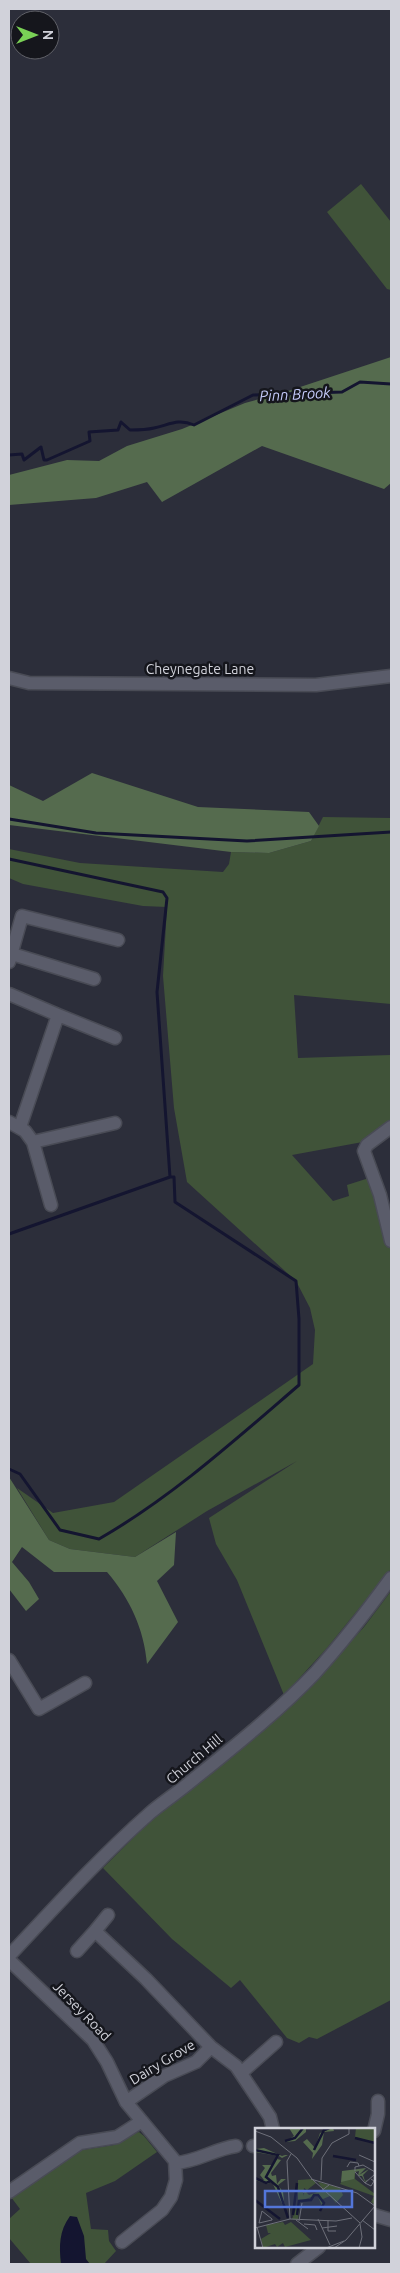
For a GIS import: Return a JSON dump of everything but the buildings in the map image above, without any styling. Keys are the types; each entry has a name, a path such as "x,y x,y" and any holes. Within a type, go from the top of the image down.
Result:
{"street":[{"name":"Cheynegate Lane","path":"9,678 29,683 316,685 391,676"},
{"path":"94,980 9,957 22,916 118,940"},
{"path":"9,994 115,1038"},
{"path":"51,1205 33,1142 14,1124 58,1015"},
{"path":"33,1142 115,1123"},
{"path":"391,1127 367,1145 364,1151 380,1195 391,1241"},
{"name":"Church Hill","path":"9,1958 74,1884 108,1852 152,1812 290,1697 315,1672 366,1613 391,1578"},
{"path":"9,1660 39,1709 85,1683"},
{"path":"77,1951 108,1915"},
{"name":"Dairy Grove","path":"95,1931 144,1981 241,2073 270,2117 273,2128"},
{"name":"Jersey Road","path":"9,1958 93,2040 107,2062 126,2102 175,2163"},
{"path":"241,2073 276,2042"},
{"name":"Dairy Grove","path":"126,2102 164,2076 196,2062 212,2047"},
{"path":"375,2128 378,2114 378,2101"},
{"path":"9,2192 80,2143 117,2137 142,2121"},
{"path":"122,2242 162,2210 171,2197 176,2180 175,2163 192,2161 206,2154 236,2146"},
{"path":"375,2215 391,2220"},
{"path":"297,2264 318,2248"}],"green space":[{"path":"361,184 391,222 391,290 387,289 327,212"},
{"path":"391,357 391,483 384,489 262,446 162,502 147,482 96,498 9,505 9,475 67,460 99,461 127,446 182,429 245,403 285,392"},
{"path":"92,773 198,807 309,812 319,826 311,841 269,853 231,852 9,825 9,785 43,801"},
{"path":"323,817 391,818 391,1004 294,995 298,1058 391,1055 391,1125 368,1141 292,1155 333,1201 349,1196 347,1185 369,1178 391,1245 391,1569 327,1648 284,1695 237,1580 216,1544 209,1518 297,1461 207,1511 135,1557 70,1549 49,1540 17,1488 53,1513 114,1502 313,1364 315,1330 310,1308 296,1281 187,1182 174,1108 163,976 167,907 143,906 23,884 9,878 9,849 80,863 223,872 229,864 231,852 269,853 311,841"},
{"path":"9,1477 49,1540 70,1549 135,1557 176,1532 174,1565 157,1581 178,1622 147,1664 143,1639 134,1615 123,1593 107,1572 54,1572 22,1547 12,1562 29,1582 39,1599 26,1611 9,1589"},
{"path":"391,1591 391,2000 317,2039 309,2037 299,2043 287,2038 240,1980 231,1988 172,1939 103,1868 147,1824 308,1688 364,1627"},
{"path":"139,2132 157,2152 115,2181 86,2193 91,2229 108,2230 109,2241 116,2251 104,2264 31,2264 9,2238 9,2219 20,2209 11,2197 76,2151 114,2145 129,2135"}],"shaded area":[{"path":"70,2216 77,2217 84,2236 86,2259 90,2264 61,2264 61,2239 64,2227"}],"waterway":[{"name":"Pinn Brook","path":"9,455 22,454 24,460 41,447 44,460 47,460 90,441 89,432 118,430 121,422 130,430 148,429 178,422 194,425 253,395 342,392 360,382 391,384"},
{"path":"9,819 96,833 247,841 391,832"},
{"path":"9,859 163,892 167,898 157,992 170,1177 174,1177 175,1202 296,1281 299,1319 299,1385 227,1447 177,1486 126,1523 99,1539 60,1530 20,1474 9,1469"},
{"path":"9,1234 170,1177"}]}
